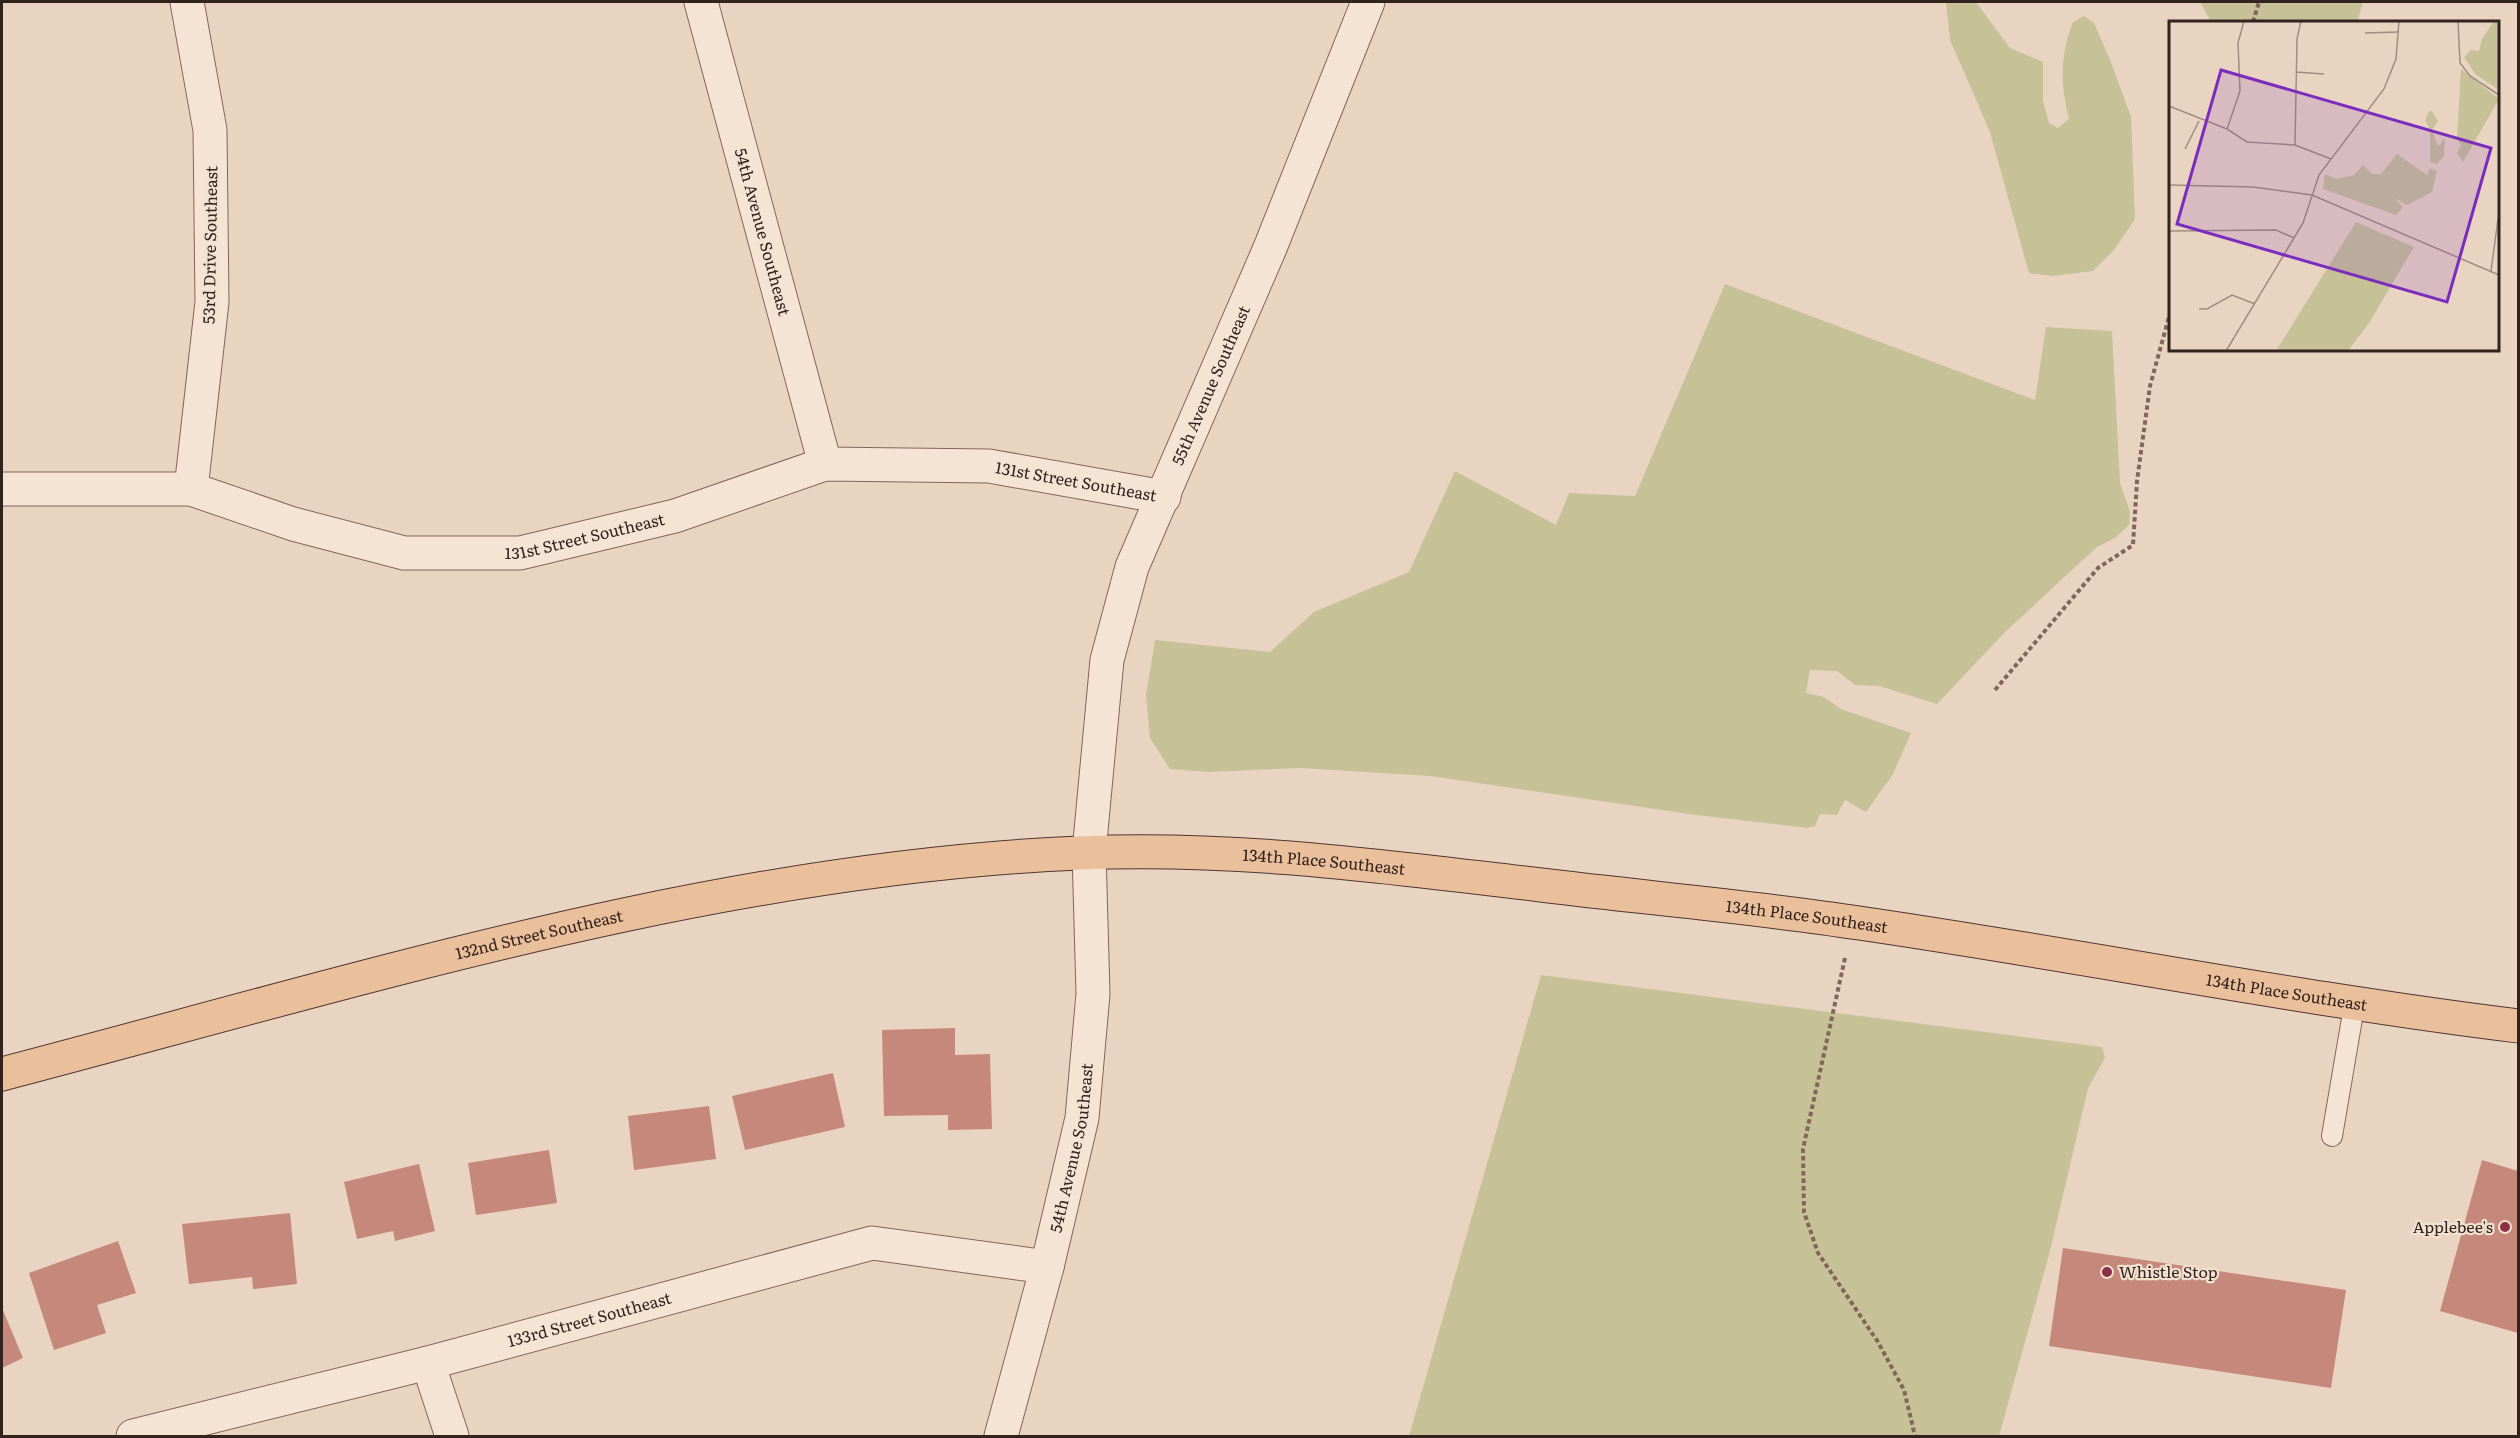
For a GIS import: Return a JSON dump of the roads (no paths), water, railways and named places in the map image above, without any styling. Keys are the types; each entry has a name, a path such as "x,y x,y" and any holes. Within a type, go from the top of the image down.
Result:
{"main road":[{"name":"134th Place Southeast","path":"1089,852 1257,855 1323,861 1852,922 2518,1026"},
{"name":"132nd Street Southeast","path":"2,1074 566,926 824,879 991,858 1089,852"}],"street":[{"name":"53rd Drive Southeast","path":"187,2 210,130 212,302 191,489"},
{"name":"54th Avenue Southeast","path":"701,2 825,464"},
{"name":"55th Avenue Southeast","path":"1089,852 1107,660 1132,567 1269,248 1368,2"},
{"name":"131st Street Southeast","path":"2,489 191,489 293,524 404,553 520,553 675,516 825,464 989,466 1164,497"},
{"name":"54th Avenue Southeast","path":"1001,1437 1047,1267 1082,1118 1093,994 1089,852"},
{"name":"133rd Street Southeast","path":"133,1437 428,1363 872,1243 1047,1267"},
{"path":"428,1363 452,1437"}],"lane":[{"path":"2332,1136 2355,1002"}],"place":[{"name":"Applebee's","path":"2505,1227"},
{"name":"Whistle Stop","path":"2107,1272"}]}
